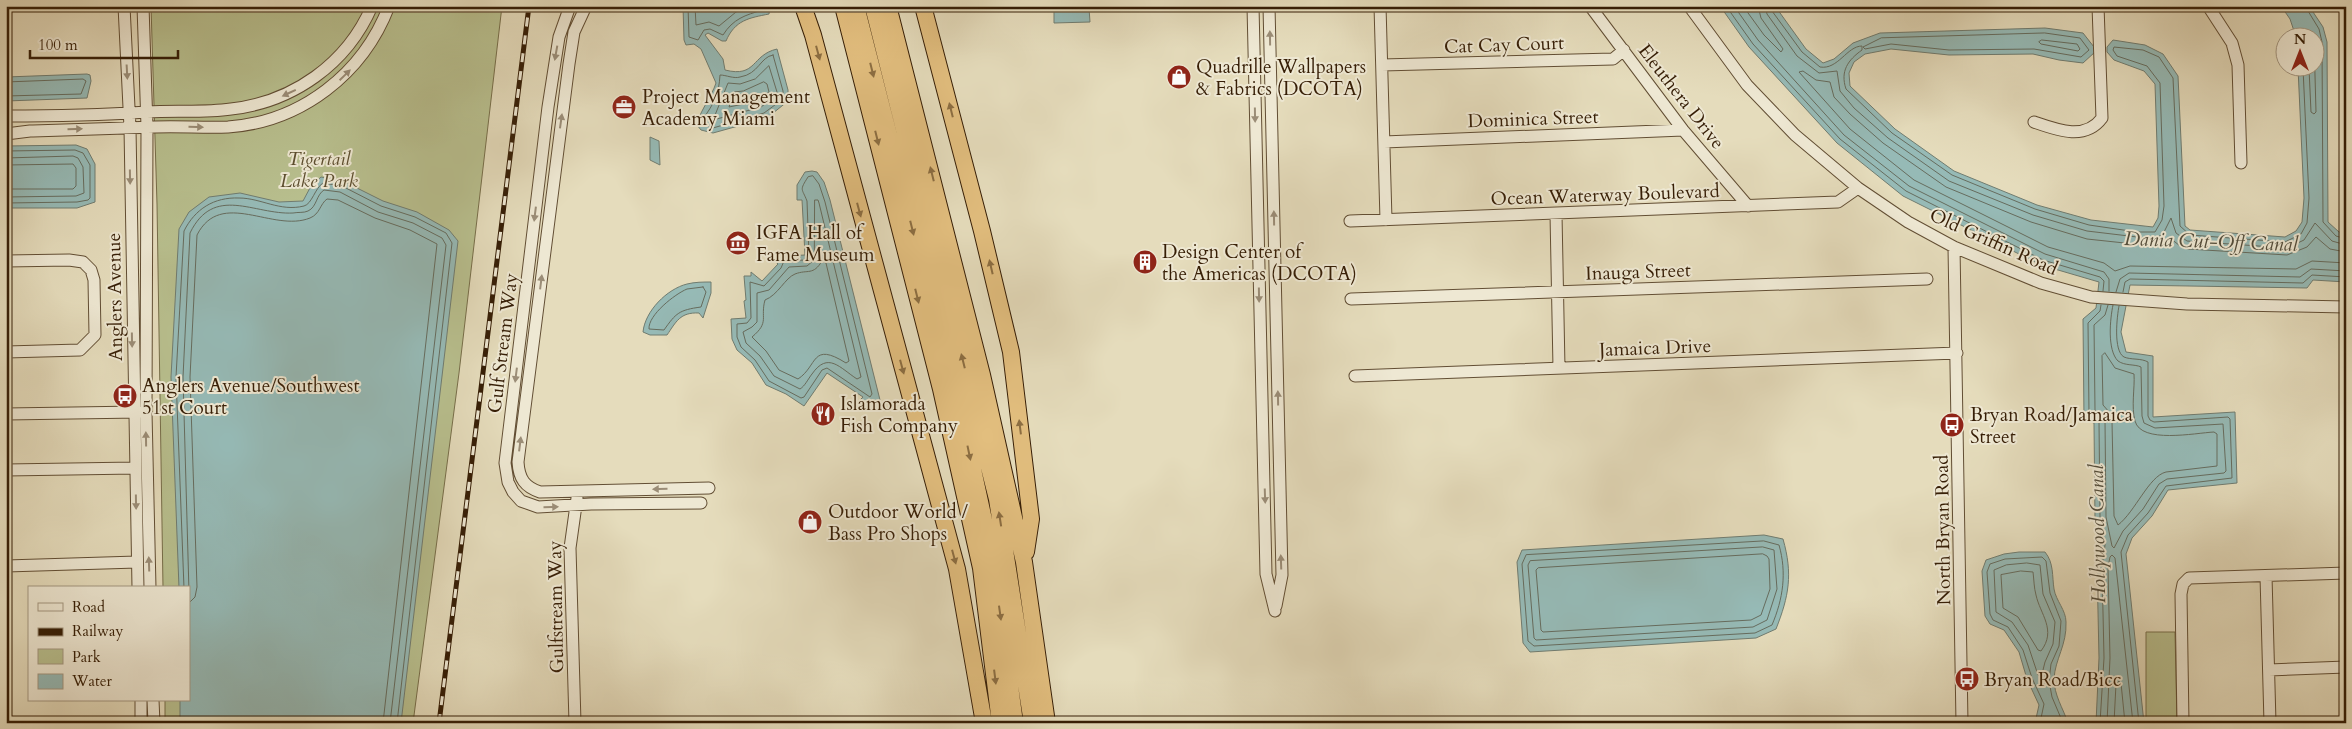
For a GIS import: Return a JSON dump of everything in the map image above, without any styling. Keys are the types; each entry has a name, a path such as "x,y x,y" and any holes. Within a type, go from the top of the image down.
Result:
{"highway":[{"path":"803,6 813,35 957,569 984,723"},
{"path":"843,6 938,379 981,568 1000,723"},
{"path":"856,6 966,437 994,566 1015,723"},
{"path":"873,6 997,499 1032,723"},
{"path":"888,6 982,375 1024,562 1047,723"},
{"path":"924,6 1011,352 1031,519 1024,562"}],"street":[{"name":"Anglers Avenue","path":"124,6 130,128 133,412 138,586"},
{"name":"Anglers Avenue","path":"143,6 147,112 146,412 150,586"},
{"path":"372,6 362,25 341,54 313,79 282,96 251,106 228,110 12,116 12,134 51,130 229,127 261,121 297,108 330,88 355,64 378,33 389,6"},
{"name":"Gulf Stream Way","path":"570,6 559,37 548,107 505,463 508,482 513,492 521,501 538,507 702,503"},
{"name":"Gulf Stream Way","path":"586,6 574,32 569,64 518,462 519,474 524,483 532,490 540,492 709,488"},
{"path":"1253,6 1266,574 1275,610 1282,575 1269,6"},
{"path":"1380,6 1386,220"},
{"name":"Eleuthera Drive","path":"1590,6 1683,130 1748,206"},
{"name":"Old Griffin Road","path":"1689,6 1747,85 1795,135 1858,188 1908,222 1954,247 2041,283 2092,296 2187,304 2346,307"},
{"path":"2034,122 2053,128 2083,132 2095,128 2102,118 2098,6"},
{"path":"2208,6 2232,43 2238,65 2241,163"},
{"name":"Cat Cay Court","path":"1382,65 1613,59 1624,50"},
{"path":"51,115 51,130"},
{"name":"Dominica Street","path":"1384,142 1683,130"},
{"name":"Ocean Waterway Boulevard","path":"1350,221 1838,202 1858,188"},
{"path":"1556,214 1560,368"},
{"name":"North Bryan Road","path":"1954,247 1962,723"},
{"path":"6,261 69,260 83,262 91,270 94,280 95,335 80,350 6,352"},
{"name":"Inauga Street","path":"1351,299 1927,279"},
{"name":"Jamaica Drive","path":"1355,376 1956,354"},
{"path":"6,414 146,412"},
{"path":"6,470 135,468"},
{"name":"Gulfstream Way","path":"575,723 570,548 578,491"},
{"path":"6,566 137,562"},
{"path":"2183,723 2181,594 2183,584 2190,578 2346,573"},
{"path":"2266,576 2270,723"},
{"path":"2269,670 2346,667"},
{"path":"141,702 141,723"},
{"path":"153,702 154,723"}],"green space":[{"name":"Tigertail Lake Park","path":"151,6 502,6 459,373 413,723 165,723 165,702 190,702 190,586 163,586 157,204"},
{"path":"2146,632 2175,632 2177,723 2146,723"}],"water":[{"path":"683,6 770,6 769,14 738,24 726,41 722,41 708,33 705,35 723,59 725,70 735,72 749,68 762,56 777,49 788,90 788,101 767,118 713,133 701,130 697,125 698,121 716,83 701,49 694,44 686,45 684,40"},
{"name":"Dania Cut-Off Canal","path":"1720,6 1775,6 1806,49 1823,63 1834,59 1853,43 1880,33 2045,28 2083,33 2094,47 2095,52 2083,63 2033,54 1949,55 1891,49 1865,54 1854,62 1849,73 1850,86 1895,129 1954,171 2037,205 2091,220 2153,227 2158,218 2159,206 2155,84 2144,71 2114,60 2107,52 2107,47 2113,40 2145,45 2163,54 2178,76 2185,226 2190,230 2285,237 2296,231 2302,222 2304,198 2298,78 2324,78 2324,31 2327,42 2328,222 2339,232 2346,234 2346,282 2313,280 2307,288 2130,285 2121,332 2126,352 2153,356 2153,417 2235,412 2237,483 2168,490 2152,516 2132,538 2126,554 2144,723 2096,723 2099,658 2097,566 2100,545 2095,519 2094,423 2084,420 2083,319 2096,308 2099,282 2041,265 1903,196 1837,143 1749,47"},
{"path":"2281,6 2309,6 2323,27 2293,28 2290,19"},
{"path":"1089,8 1090,22 1054,23 1054,9"},
{"path":"90,75 91,81 87,98 6,101 6,77"},
{"path":"650,137 659,141 660,165 650,160"},
{"path":"76,145 87,149 95,164 95,202 77,208 6,208 6,146"},
{"path":"805,172 817,172 824,182 830,200 880,400 864,403 860,400 863,397 827,373 804,406 786,394 766,385 752,363 737,350 732,339 731,319 746,318 744,276 751,276 751,272 762,281 778,264 766,253 784,252 785,256 805,255 802,200 797,200 797,185"},
{"name":"Tigertail Lake Park","path":"321,177 343,181 383,201 417,212 449,230 458,241 401,723 180,723 180,702 190,702 190,586 179,586 171,377 179,229 189,212 209,197 240,193 279,202 303,201 311,186"},
{"path":"711,282 711,293 703,318 699,313 687,314 676,322 667,335 650,335 643,332 648,316 665,296 687,284"},
{"path":"1764,535 1783,539 1789,574 1787,595 1776,629 1756,638 1530,652 1523,643 1517,562 1522,550"},
{"path":"2045,552 2051,565 2055,593 2066,618 2065,638 2056,665 2054,685 2068,723 2035,723 2039,705 2027,679 2019,652 2004,630 1990,624 1985,616 1982,571 1986,560 2004,554"}],"railway":[{"path":"439,723 529,6"}],"place":[{"name":"Quadrille Wallpapers & Fabrics (DCOTA)","path":"1179,77"},
{"name":"Project Management Academy Miami","path":"624,107"},
{"name":"IGFA Hall of Fame Museum","path":"738,243"},
{"name":"Design Center of the Americas (DCOTA)","path":"1145,262"},
{"name":"Anglers Avenue/Southwest 51st Court","path":"125,396"},
{"name":"Islamorada Fish Company","path":"823,414"},
{"name":"Bryan Road/Jamaica Street","path":"1952,425"},
{"name":"Outdoor World / Bass Pro Shops","path":"810,522"},
{"name":"Bryan Road/Bicc","path":"1967,679"}],"water label":[{"name":"Hollywood Canal","path":"2097,534"}]}
